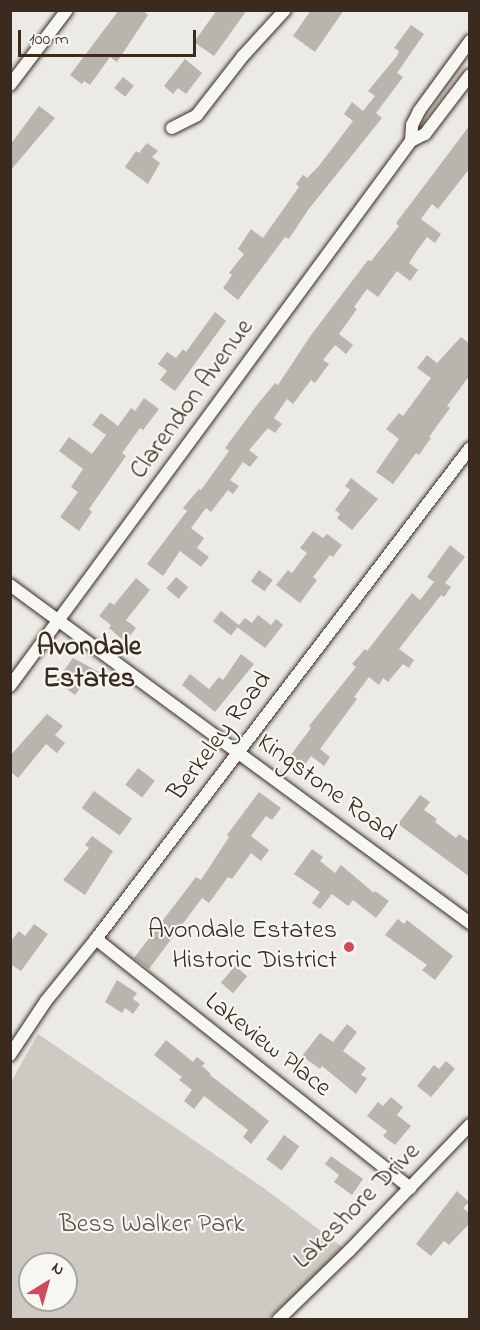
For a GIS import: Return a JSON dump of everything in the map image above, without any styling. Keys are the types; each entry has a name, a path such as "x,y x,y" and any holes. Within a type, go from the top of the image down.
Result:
{"street":[{"path":"10,86 67,10"},
{"path":"172,128 197,115 243,56 285,10"},
{"name":"Clarendon Avenue","path":"411,141 412,125 419,111 470,41"},
{"name":"Clarendon Avenue","path":"10,686 411,141 425,134 470,75"},
{"name":"Berkeley Road","path":"10,1054 46,1001 96,939 470,448"},
{"name":"Kingstone Road","path":"10,585 470,923"},
{"name":"Lakeview Place","path":"96,939 410,1188"},
{"name":"Lakeshore Drive","path":"278,1320 470,1125"}],"green space":[{"name":"Bess Walker Park","path":"38,1034 265,1189 346,1250 267,1319 11,1320 11,1082"}],"building":[{"path":"119,10 142,10 148,15 117,62 110,57 90,85 84,81 82,84 70,75"},
{"path":"217,10 247,10 214,56 194,42"},
{"path":"311,10 344,10 315,52 293,36"},
{"path":"411,25 424,34 397,73 403,77 376,113 382,118 308,210 289,239 285,237 238,300 223,288 232,275 229,273 244,254 238,249 251,229 263,238 299,187 296,184 303,175 307,178 318,167 353,121 344,114 352,102 363,111 375,96 368,91 397,56 399,51 394,48"},
{"path":"185,59 202,73 186,94 178,88 173,94 164,86"},
{"path":"123,77 134,86 125,97 114,88"},
{"path":"39,106 55,118 10,171 10,145"},
{"path":"470,125 470,168 438,209 432,204 421,219 441,234 435,243 427,237 416,252 409,263 418,270 410,281 397,271 378,297 367,289 354,307 357,309 339,334 353,345 346,354 335,345 323,360 329,364 315,383 311,380 293,404 287,399 274,418 282,424 275,433 268,428 249,450 258,457 250,467 243,462 230,480 239,486 233,494 228,490 211,512 206,508 191,528 204,538 197,548 209,557 201,567 180,551 163,576 147,564 187,511 183,508 199,489 201,490 229,451 225,448 275,383 278,385 311,335 368,260 371,261 399,226 396,223"},
{"path":"147,143 158,151 152,157 160,163 148,184 125,167 136,151 139,153"},
{"path":"215,312 226,321 175,391 160,380 167,371 158,364 167,352 176,358 183,349 186,352"},
{"path":"461,337 470,344 470,375 447,406 450,408 419,455 416,453 393,484 376,472 399,439 386,429 399,413 403,416 431,378 417,368 427,355 437,363"},
{"path":"144,398 159,409 143,430 140,428 122,453 126,456 89,509 92,512 79,531 60,517 78,492 71,487 83,469 59,451 69,437 92,454 106,435 92,425 101,413 118,426 131,408 135,411"},
{"path":"351,478 378,499 352,530 337,518 340,514 335,510 350,490 345,486"},
{"path":"313,531 323,538 327,534 342,545 333,557 330,555 313,577 317,580 300,603 276,585 288,570 292,573 307,553 300,548"},
{"path":"450,545 465,557 445,583 451,587 444,597 441,595 399,649 414,660 409,668 403,664 388,682 383,678 379,685 369,677 354,697 357,699 320,749 330,757 324,766 311,756 301,770 287,760 311,728 309,726 356,667 352,664 365,649 367,651 412,593 420,600 434,582 427,577"},
{"path":"259,570 273,580 265,591 251,581"},
{"path":"176,577 188,587 179,599 166,588"},
{"path":"136,578 150,590 126,620 136,628 125,642 109,628 111,625 99,616 110,602 114,605"},
{"path":"221,611 239,625 231,635 213,621"},
{"path":"258,615 271,625 276,619 283,625 265,648 237,627 245,618 252,623"},
{"path":"241,654 254,664 215,712 182,685 190,674 209,689 219,677 223,680"},
{"path":"73,658 101,673 94,683 87,678 75,695 56,681"},
{"path":"47,714 63,726 55,735 65,743 57,753 46,744 18,778 10,771 10,756"},
{"path":"138,768 155,781 142,797 125,785"},
{"path":"94,791 132,819 120,836 82,808"},
{"path":"259,792 281,808 272,820 266,816 251,836 269,850 261,861 251,853 232,879 228,877 209,903 202,898 149,969 134,958 196,877 201,880 229,837 227,835"},
{"path":"420,795 430,802 424,810 437,819 435,822 456,838 459,834 470,842 470,877 398,824"},
{"path":"92,836 113,851 85,895 63,880 89,848 85,845"},
{"path":"312,849 323,857 320,861 335,873 341,865 374,893 375,891 389,901 376,918 353,900 348,906 332,894 320,909 312,903 320,892 294,874"},
{"path":"398,919 404,924 407,920 453,956 435,980 422,970 427,965 385,935"},
{"path":"34,924 48,934 21,971 10,964 10,942 19,931 25,936"},
{"path":"235,966 247,976 233,993 221,983"},
{"path":"117,980 137,993 133,999 140,1004 133,1014 125,1008 122,1013 105,1002"},
{"path":"347,1024 357,1032 343,1051 366,1068 361,1075 367,1078 356,1094 322,1066 320,1069 302,1056 320,1033 333,1042"},
{"path":"166,1040 193,1062 197,1057 205,1063 202,1066 210,1075 269,1121 251,1144 243,1137 248,1130 204,1096 194,1109 184,1101 192,1090 179,1080 182,1077 154,1055"},
{"path":"446,1061 455,1069 431,1097 417,1086 434,1065 439,1069"},
{"path":"391,1097 403,1107 397,1115 411,1126 395,1145 383,1136 387,1131 367,1116 378,1102 383,1106"},
{"path":"284,1135 299,1146 282,1170 266,1159"},
{"path":"331,1156 363,1179 352,1195 334,1182 339,1175 325,1164"},
{"path":"457,1191 469,1202 463,1208 470,1214 470,1223 449,1245 444,1241 431,1256 416,1244"}],"place":[{"name":"Avondale Estates Historic District","path":"349,947"}],"district":[{"name":"Avondale Estates","path":"89,664"}]}
